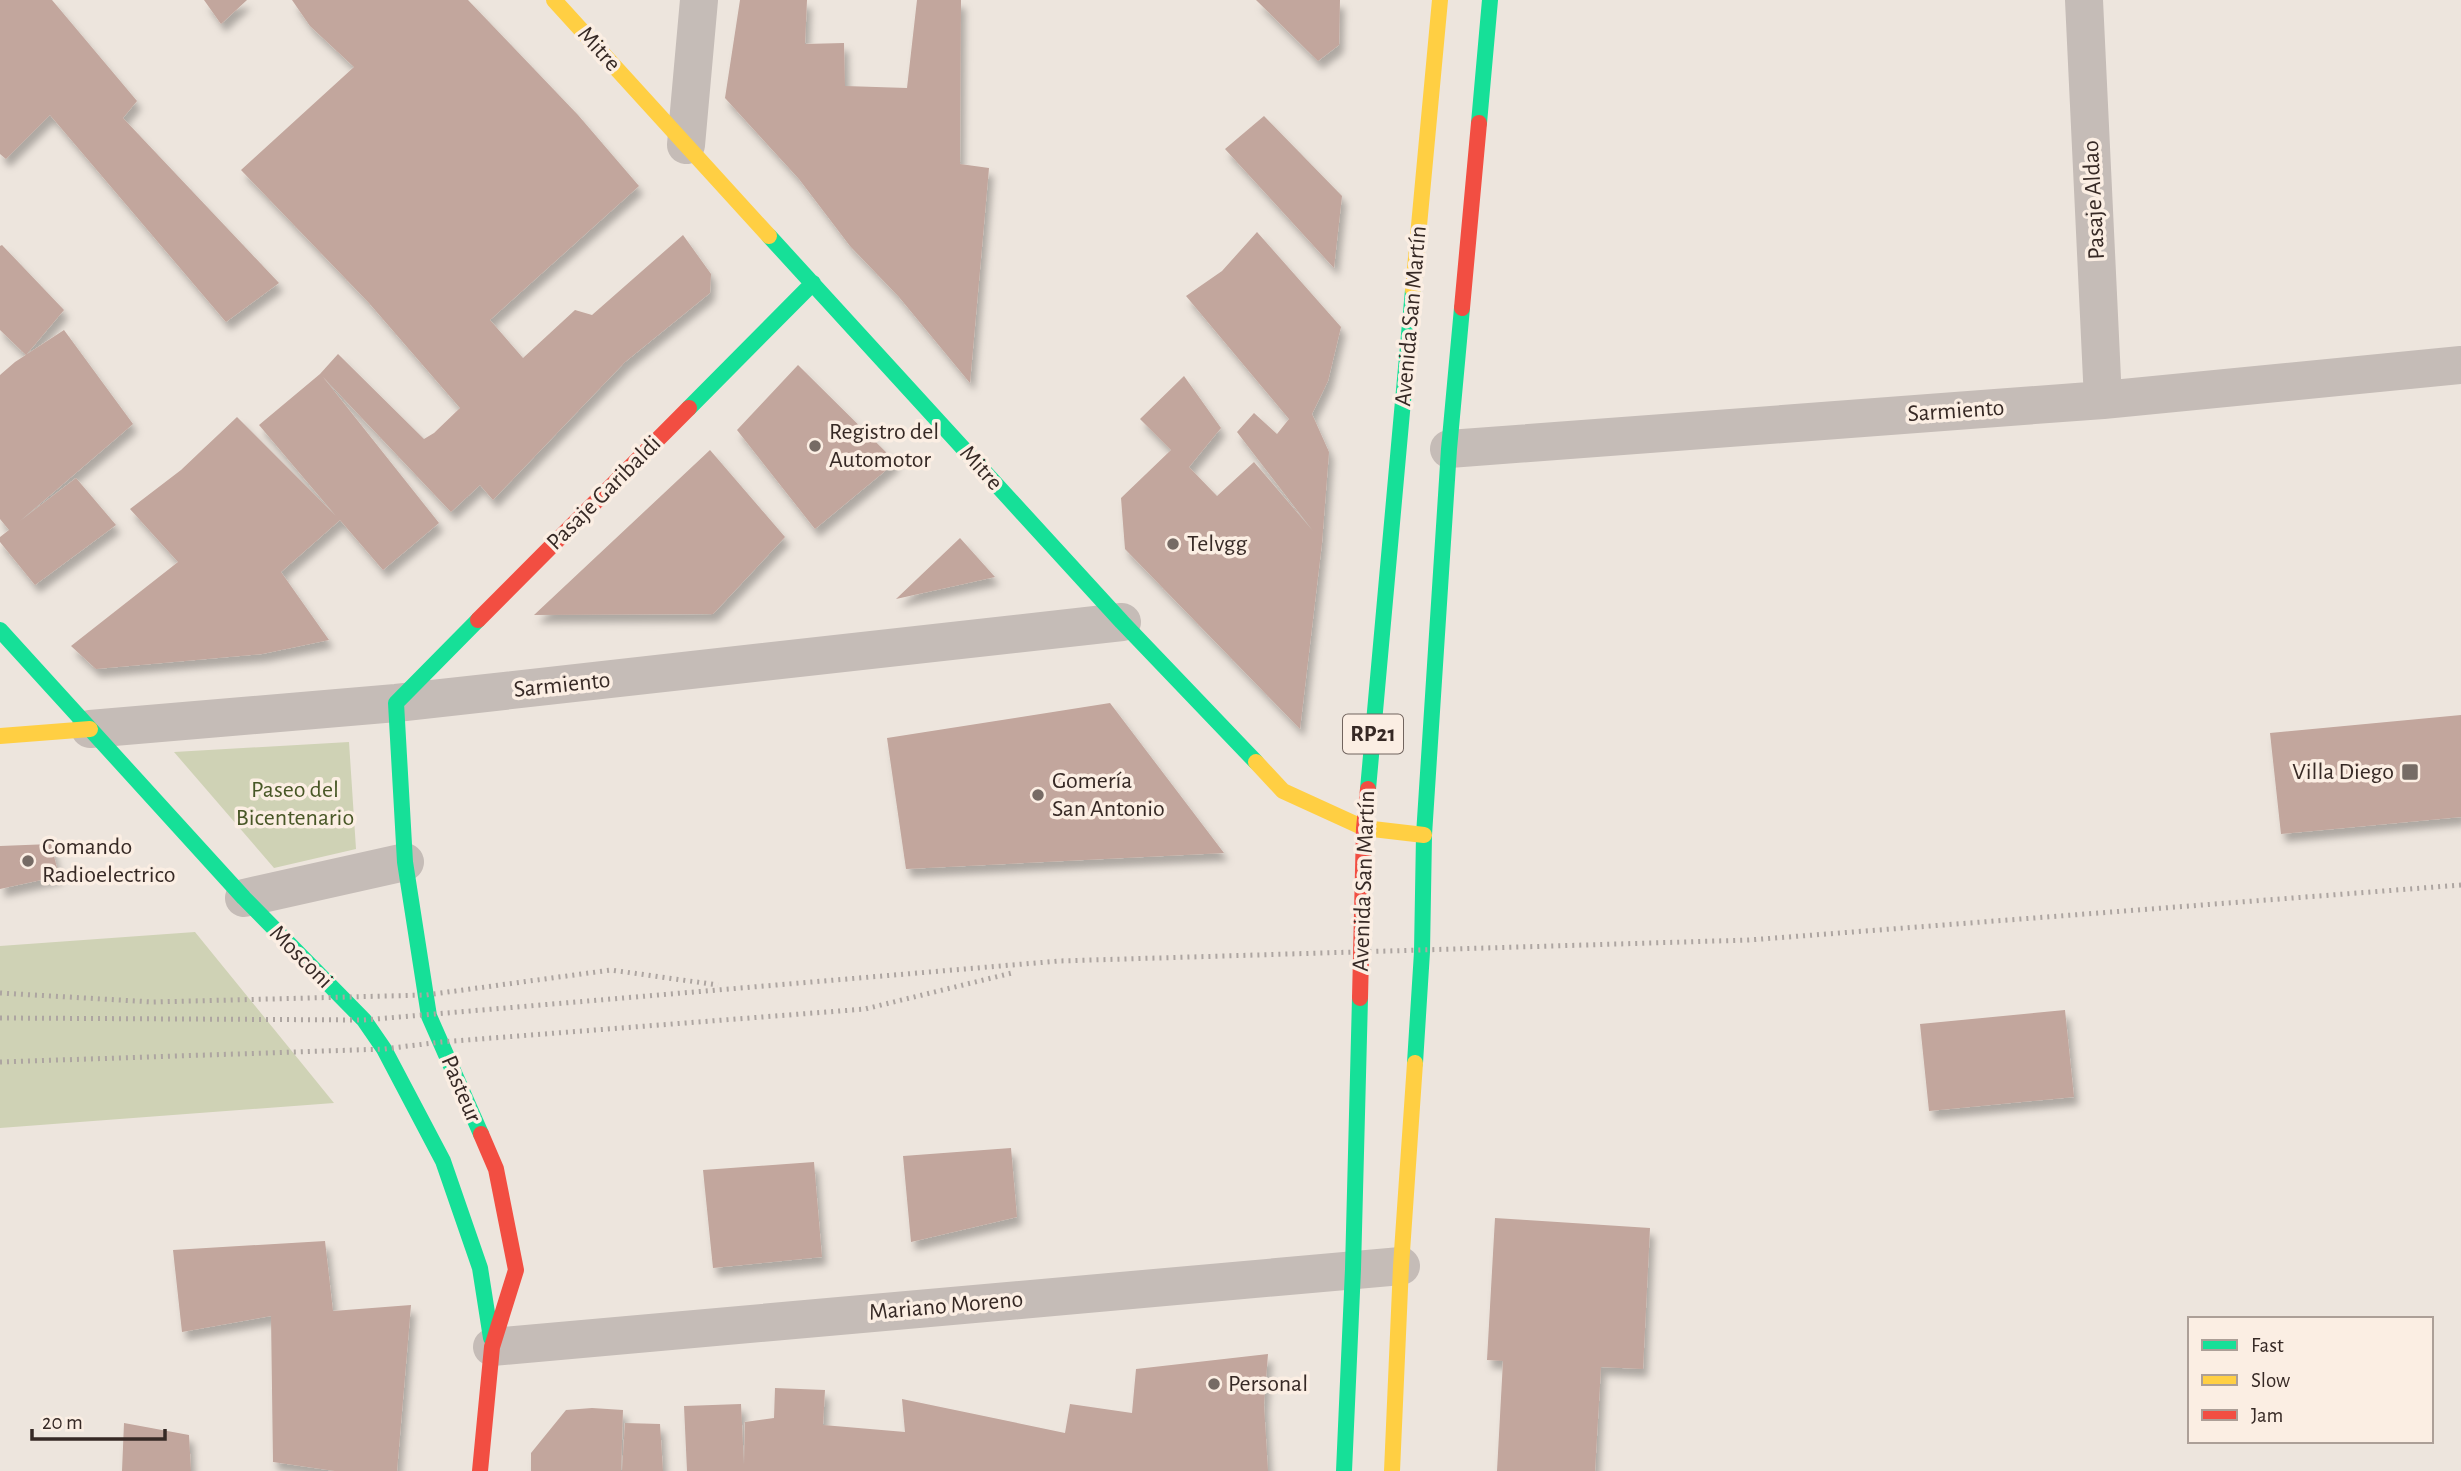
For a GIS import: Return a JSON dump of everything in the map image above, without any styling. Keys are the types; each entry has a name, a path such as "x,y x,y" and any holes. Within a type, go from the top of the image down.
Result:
{"street":[{"name":"Mitre","path":"554,0 1122,622 1283,791 1364,828 1424,835"},
{"path":"686,145 699,0"},
{"name":"Avenida San Martín","path":"1344,1471 1353,1269 1364,828 1440,0"},
{"name":"Avenida San Martín","path":"1392,1471 1401,1266 1422,951 1424,835 1449,449 1490,0"},
{"name":"Pasaje Aldao","path":"2084,0 2103,400"},
{"name":"Pasaje Garibaldi","path":"396,703 813,283"},
{"name":"Sarmiento","path":"1449,449 2103,400 2461,365"},
{"name":"Sarmiento","path":"0,736 396,703 1122,622"},
{"name":"Mosconi","path":"0,630 244,898 364,1020 384,1049 443,1161 480,1268 492,1347"},
{"name":"Pasteur","path":"396,703 405,862 429,1016 496,1169 516,1270 492,1347 480,1471"},
{"path":"244,898 405,862"},
{"name":"Mariano Moreno","path":"492,1347 1401,1266"}],"green space":[{"name":"Paseo del Bicentenario","path":"349,742 356,849 274,868 174,752"},
{"path":"195,932 334,1103 0,1128 0,946"}],"building":[{"path":"0,0 52,0 137,101 123,118 279,283 226,322 50,115 6,159 0,154"},
{"path":"204,0 247,0 221,24"},
{"path":"292,0 468,0 578,115 639,186 490,320 523,358 575,310 592,315 683,235 711,274 710,293 625,362 493,500 480,485 451,512 323,377 439,523 383,570 340,520 281,572 329,640 262,654 96,669 71,646 178,562 130,509 181,470 237,417 336,516 259,425 320,374 338,354 424,439 460,408 369,303 241,170 354,67 310,26"},
{"path":"740,0 807,0 805,44 844,43 845,86 907,88 917,0 961,0 960,164 989,168 970,383 899,297 850,246 799,179 725,98"},
{"path":"1256,0 1340,0 1339,45 1318,61"},
{"path":"1264,116 1342,196 1334,268 1225,149"},
{"path":"1257,232 1341,327 1328,381 1312,414 1329,452 1322,543 1300,729 1125,549 1121,498 1171,450 1140,419 1184,376 1221,428 1189,467 1217,496 1254,462 1313,531 1237,432 1254,413 1277,434 1289,419 1186,296 1222,271"},
{"path":"2,245 64,310 26,355 0,330"},
{"path":"64,330 133,424 20,521 76,478 116,525 35,585 0,542 0,537 9,530 0,519 0,375"},
{"name":"Registro del Automotor","path":"798,365 896,462 815,529 737,430"},
{"path":"710,450 785,537 713,614 534,615"},
{"path":"960,538 995,577 896,599"},
{"name":"Gomería San Antonio","path":"1110,703 1224,853 906,869 887,738"},
{"path":"2461,715 2461,817 2281,834 2270,733"},
{"name":"Comando Radioelectrico","path":"51,844 59,876 0,889 0,846"},
{"path":"2065,1010 2074,1097 1929,1111 1920,1024"},
{"path":"1011,1148 1017,1217 911,1242 903,1156"},
{"path":"814,1162 822,1257 713,1268 703,1170"},
{"path":"1495,1218 1650,1228 1643,1369 1601,1367 1595,1471 1497,1471 1503,1361 1487,1360"},
{"path":"325,1241 333,1311 411,1305 397,1471 335,1471 273,1462 271,1316 182,1332 173,1250"},
{"path":"1268,1354 1264,1405 1268,1471 687,1471 684,1406 741,1404 744,1465 745,1422 774,1418 775,1388 825,1390 823,1425 905,1432 902,1399 1065,1433 1070,1404 1132,1413 1136,1369"},
{"path":"566,1410 623,1410 621,1471 531,1471 531,1453"},
{"path":"124,1423 189,1435 191,1471 122,1471"},
{"path":"625,1423 660,1424 663,1471 622,1471"}],"railway":[{"path":"0,1018 364,1020 1059,961 1749,940 2461,885"},
{"path":"0,993 153,1002 426,995 611,970 718,985"},
{"path":"0,1062 384,1049 441,1042 865,1009 1012,973"}],"traffic: fast":[{"path":"1479,123 1490,0"},
{"path":"769,236 1122,622 1256,762"},
{"path":"689,408 813,283"},
{"path":"1368,789 1413,290"},
{"path":"1415,1063 1422,952 1424,835 1449,449 1462,308"},
{"path":"478,620 396,703 405,862 429,1016 481,1134"},
{"path":"0,630 244,898 364,1020 384,1049 443,1161 480,1268 491,1338"},
{"path":"1344,1471 1353,1269 1360,998"}],"traffic: slow":[{"path":"554,0 769,236"},
{"path":"1413,290 1440,0"},
{"path":"0,736 90,729"},
{"path":"1256,762 1283,791 1364,828 1424,835"},
{"path":"1392,1471 1401,1266 1415,1063"}],"traffic: jam":[{"path":"1462,308 1479,123"},
{"path":"478,620 689,408"},
{"path":"1360,998 1364,828 1368,789"},
{"path":"480,1471 492,1347 516,1270 496,1169 481,1134"}],"place":[{"name":"Registro del Automotor","path":"815,446"},
{"name":"Telvgg","path":"1173,544"},
{"name":"Villa Diego","path":"2410,772"},
{"name":"Gomería San Antonio","path":"1038,795"},
{"name":"Comando Radioelectrico","path":"28,861"},
{"name":"Personal","path":"1214,1384"}]}
